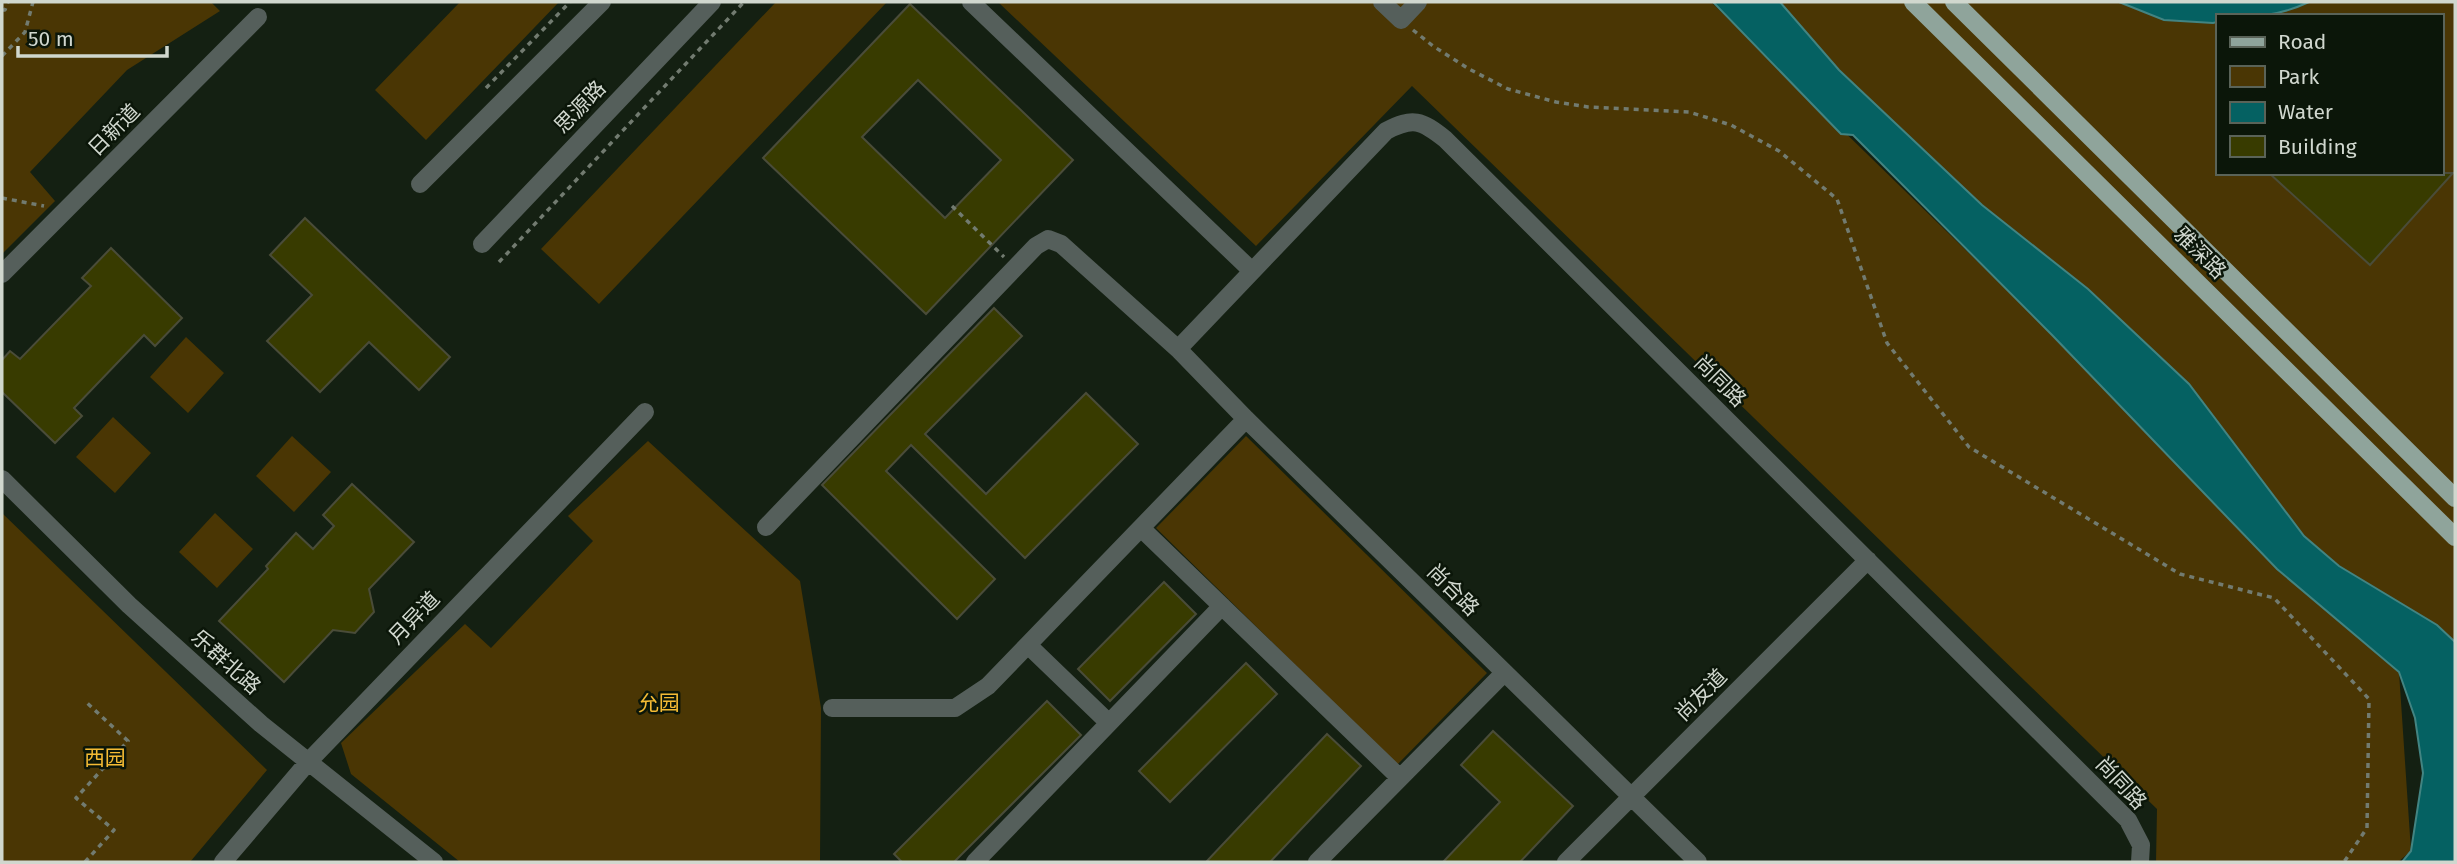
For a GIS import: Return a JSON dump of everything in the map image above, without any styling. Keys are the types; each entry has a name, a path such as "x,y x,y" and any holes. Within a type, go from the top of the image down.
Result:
{"main road":[{"name":"雅深路","path":"1913,2 2455,537"},
{"name":"雅深路","path":"1954,2 2455,498"}],"street":[{"path":"420,184 603,2"},
{"name":"思源路","path":"482,244 712,2"},
{"path":"971,2 1252,271"},
{"path":"1382,2 1401,20 1418,2"},
{"name":"日新道","path":"2,274 258,17"},
{"name":"尚同路","path":"1178,349 1386,131 1406,121 1428,126 1445,139 2128,820 2140,854"},
{"name":"尚合路","path":"1015,268 1036,246 1048,239 1062,244 1178,349 1698,862"},
{"path":"766,527 1015,268"},
{"name":"月异道","path":"223,862 309,761 645,412"},
{"path":"832,708 955,708 988,686 1246,419"},
{"name":"乐群北路","path":"2,479 129,605 261,724 434,862"},
{"path":"1141,528 1400,778"},
{"name":"尚友道","path":"1566,862 1868,560"},
{"path":"975,862 1222,606"},
{"path":"1028,645 1109,723"},
{"path":"1317,862 1504,673"}],"path":[{"path":"2,10 5,10 8,2"},
{"path":"2,56 25,32 33,2"},
{"path":"499,262 744,2"},
{"path":"1401,20 1433,46 1508,89 1556,102 1588,107 1689,112 1731,125 1779,151 1837,199 1887,343 1969,447 2180,573 2274,598 2369,699 2367,828 2344,862"},
{"path":"2,198 66,210"},
{"path":"952,206 1015,268"},
{"path":"86,702 128,741 76,797 114,830 86,862"}],"green space":[{"path":"2,2 211,2 220,11 127,70 30,172 55,201 2,254"},
{"path":"460,2 559,2 426,140 375,90"},
{"path":"776,2 887,2 599,304 541,249"},
{"path":"998,2 1711,2 2399,672 2411,851 2398,862 2156,862 2157,809 1412,86 1256,246"},
{"path":"1753,2 2455,2 2455,695"},
{"path":"186,337 224,373 188,413 150,377"},
{"path":"113,417 151,453 115,493 76,457"},
{"path":"292,436 331,472 294,512 256,476"},
{"path":"1246,436 1487,673 1397,765 1156,528"},
{"name":"允园","path":"648,441 800,581 821,708 820,862 460,862 351,774 341,743 465,624 491,648 593,541 568,516"},
{"name":"西园","path":"2,513 267,770 190,862 2,862"},
{"path":"215,513 253,549 217,588 179,552"}],"water":[{"path":"1713,2 1780,2 1839,70 1982,205 2088,289 2189,384 2304,536 2339,566 2437,625 2455,642 2455,862 2402,862 2411,851 2423,773 2415,718 2399,672 2277,569 2053,336 1853,135 1841,134"},
{"path":"2119,2 2309,2 2268,14 2216,14 2216,22 2213,23 2164,20"}],"building":[{"path":"910,4 1073,160 926,314 763,158","holes":["918,80 1001,160 945,218 862,137"]},
{"path":"2453,173 2370,265 2271,175"},
{"path":"305,218 450,357 419,390 369,342 320,392 267,341 312,295 270,255"},
{"path":"111,248 182,318 155,346 144,335 74,408 82,416 55,443 2,392 2,360 10,351 20,359 91,286 82,278"},
{"path":"994,308 1022,336 925,434 986,494 1086,393 1138,444 1025,558 911,445 886,471 995,579 957,619 822,485"},
{"path":"352,484 414,542 369,589 374,612 355,633 333,630 284,682 219,621 268,569 266,566 296,533 313,549 334,526 323,515"},
{"path":"1164,582 1196,614 1110,701 1078,669"},
{"path":"1246,663 1277,694 1170,802 1139,771"},
{"path":"1047,701 1081,735 954,862 902,862 894,854"},
{"path":"1493,731 1573,806 1520,862 1443,862 1500,802 1461,765"},
{"path":"1327,734 1361,766 1270,862 1206,862"}]}
